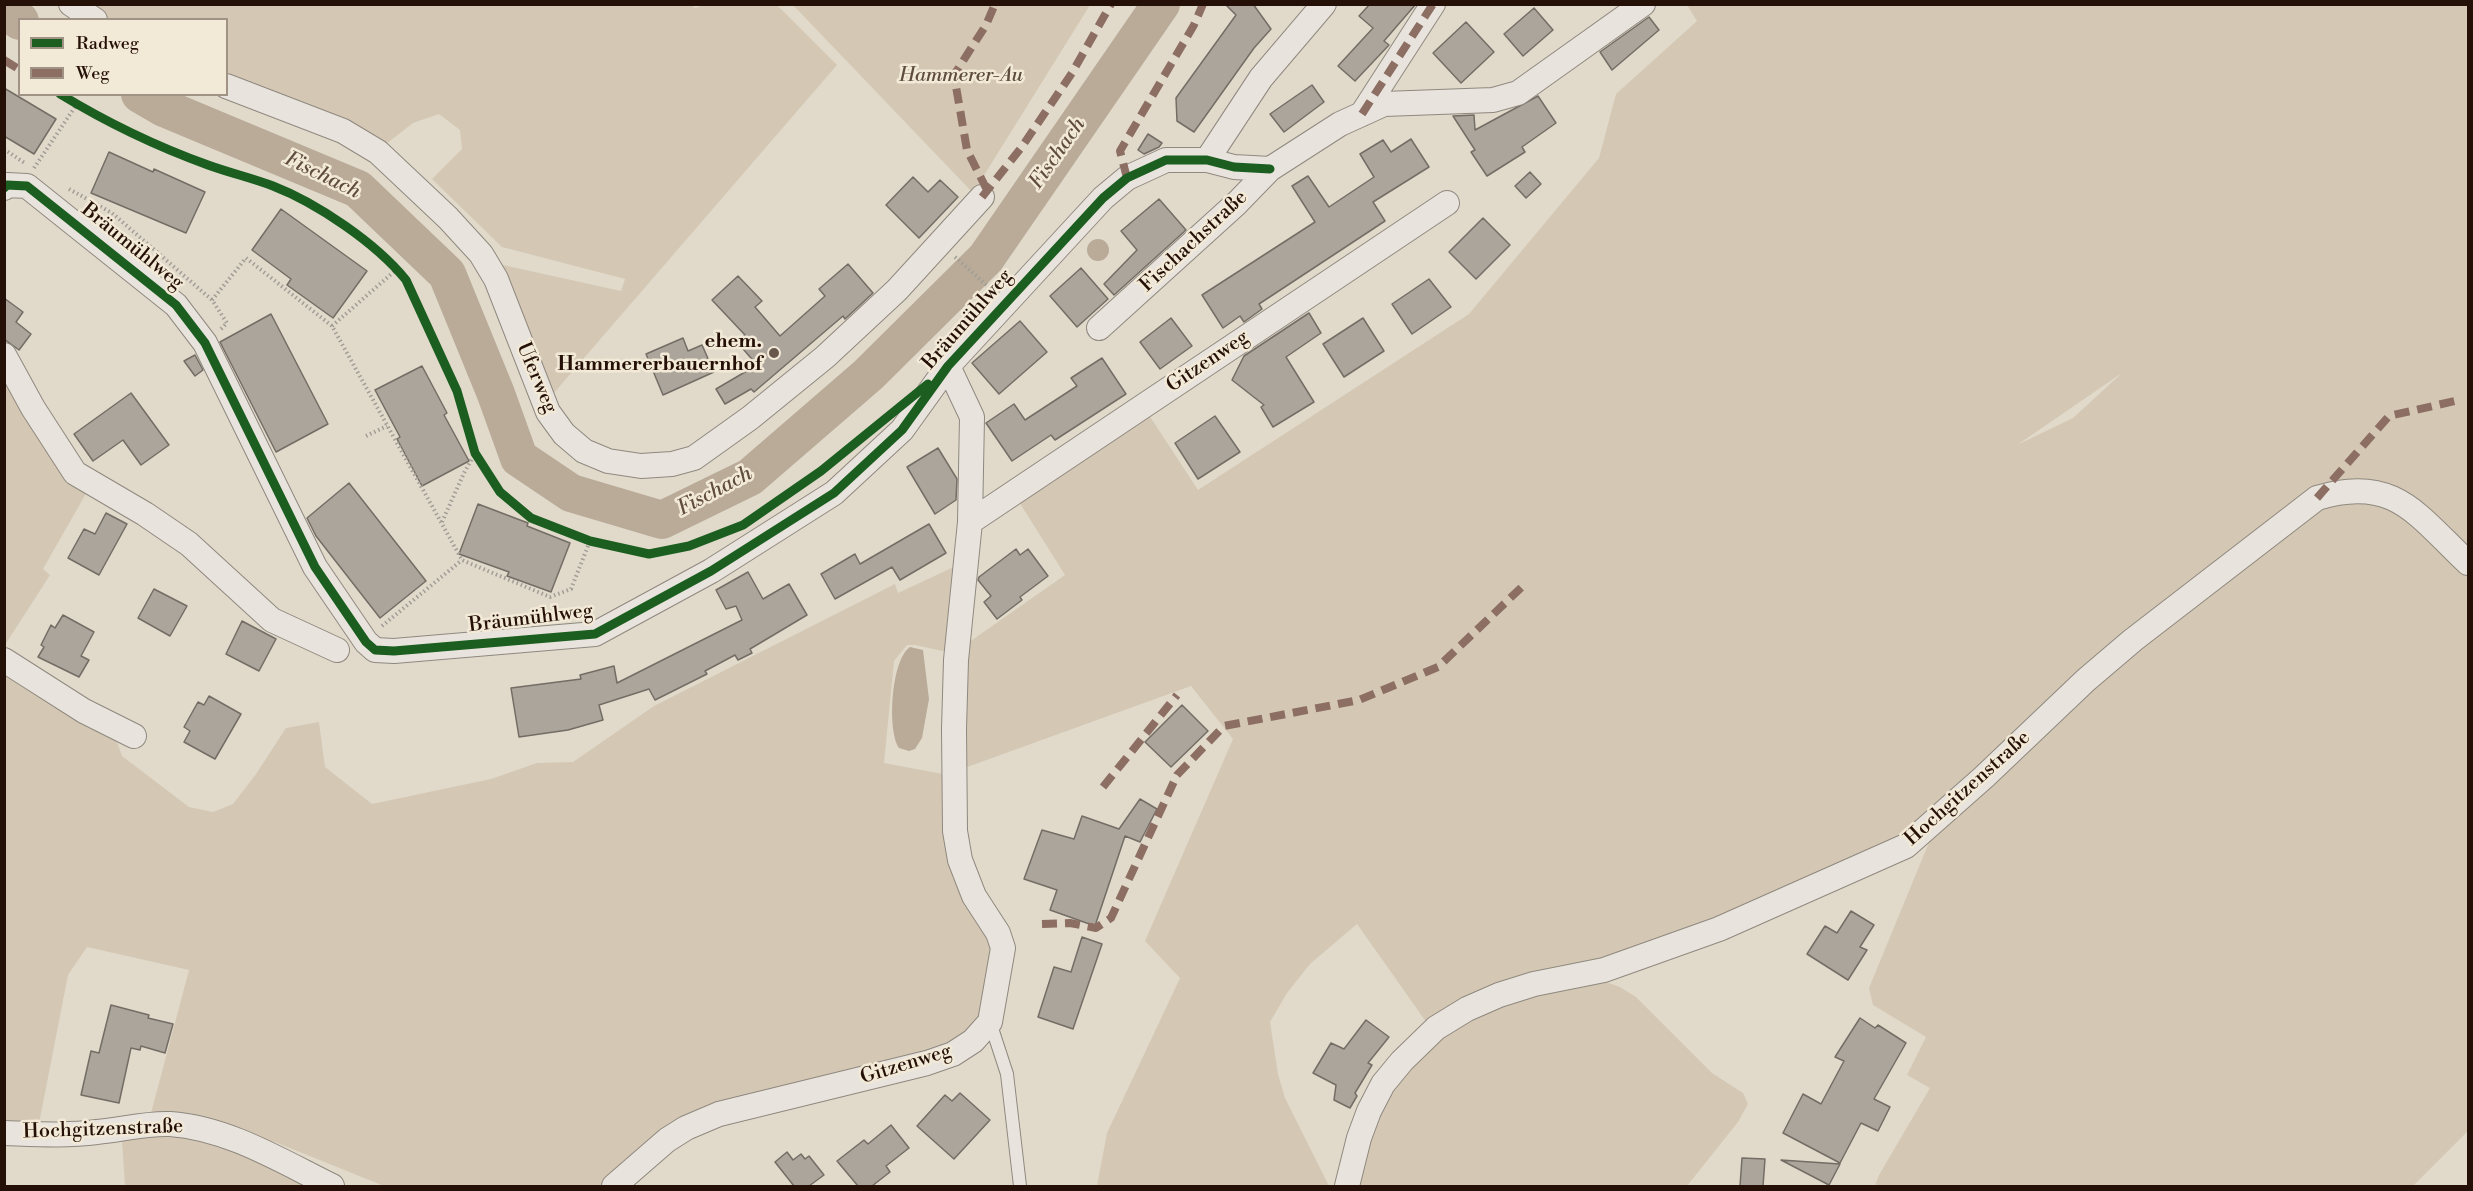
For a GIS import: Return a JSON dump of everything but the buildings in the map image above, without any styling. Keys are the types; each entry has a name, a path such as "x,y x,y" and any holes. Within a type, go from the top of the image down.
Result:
{"street":[{"path":"71,4 92,18"},
{"path":"1207,160 1261,78 1324,4"},
{"path":"1362,114 1434,4"},
{"name":"Fischachstraße","path":"1099,328 1237,203 1270,169 1340,124 1384,104 1493,100 1518,93 1642,4"},
{"name":"Uferweg","path":"228,87 343,131 378,152 448,218 481,254 496,279 548,412 564,434 584,451 608,461 641,466 672,464 693,458 750,418 825,357 897,290 981,197"},
{"name":"Bräumühlweg","path":"27,179 176,305 205,343 315,567 366,642 375,650 394,651 595,634 711,571 834,493 902,430 948,366 1103,198 1127,178 1166,160 1207,160 1234,167 1270,169"},
{"name":"Gitzenweg","path":"970,522 1447,203"},
{"path":"4,355 33,408 75,473 145,514 189,544 272,620 337,650"},
{"path":"948,366 972,417 970,522 956,660 954,811 960,860 975,896 999,933 1003,948 990,1022"},
{"name":"Hochgitzenstraße","path":"1347,1186 1359,1138 1369,1111 1383,1084 1402,1060 1436,1028 1467,1009 1499,995 1534,984 1604,970 1719,929 1906,846 1976,785 2086,680 2133,640 2317,498 2354,489 2390,496 2406,504 2469,563"},
{"path":"4,660 84,711 134,736"},
{"name":"Gitzenweg","path":"614,1186 667,1140 686,1128 719,1114 927,1063 953,1054 973,1041 990,1022"},
{"name":"Hochgitzenstraße","path":"4,1133 50,1135 168,1124 193,1127 234,1138 332,1186"}],"lane":[{"path":"337,650 354,648 366,642"},
{"path":"990,1022 1007,1074 1020,1186"}],"path":[{"path":"4,149 27,179 76,104"},
{"path":"63,186 112,213 212,300 227,324 205,343"},
{"path":"953,254 993,292"},
{"path":"212,300 246,258 332,326 462,560 550,597 572,589 590,541"},
{"path":"332,326 397,269"},
{"path":"366,436 387,426"},
{"path":"442,523 464,473 476,453"},
{"path":"366,642 384,624 462,560"}],"green space":[{"path":"690,4 695,8 707,4 777,5 837,65 547,401 494,263 621,291 625,279 502,247 432,179 462,149 460,130 439,114 413,123 386,144 228,82 228,18 105,18 83,5"},
{"name":"Hammerer-Au","path":"793,5 1090,5 973,193"},
{"path":"1687,5 2468,5 2468,559 2415,508 2330,490 1930,821 1719,926 1429,1026 1357,924 1310,964 1287,993 1270,1022 1278,1074 1285,1098 1329,1186 1097,1186 1107,1133 1180,978 1145,941 1233,739 1191,686 959,770 965,645 1065,575 1016,497 1147,412 1198,490 1469,314 1599,158 1616,94 1697,21","holes":["2122,373 2073,418 2019,444"]},
{"path":"4,372 88,490 43,569 50,575 5,645"},
{"path":"2326,501 2390,501 2468,570 2468,1131 2413,1186 1875,1186 1879,1175 1930,1088 1907,1075 1926,1037 1873,1005 1869,988 1930,840 2090,683"},
{"path":"958,565 951,653 907,645 894,661 884,763 943,774 947,848 956,883 986,926 995,953 987,1009 964,1043 704,1112 608,1186 384,1186 275,1142 151,1113 189,970 87,947 68,975 38,1129 5,1126 4,669 117,742 122,756 189,807 213,812 233,804 286,728 319,722 325,767 372,804 491,779 537,763 573,762 654,706 895,584 898,593"},
{"path":"1603,981 1620,987 1636,997 1712,1073 1743,1093 1748,1104 1738,1122 1687,1186 1353,1186 1375,1107 1445,1028 1533,991"},
{"path":"180,1127 331,1186 125,1186 122,1140"}],"shaded area":[{"path":"1098,239 1106,242 1109,250 1106,258 1098,261 1090,258 1087,250 1090,242"},
{"path":"910,647 923,650 929,699 922,738 915,749 909,751 899,748 895,739 892,712 895,680 904,654"}],"waterway":[{"name":"Fischach","path":"143,96 164,108 358,189 447,274 496,394 519,458 571,493 662,520 750,477 868,375 986,258 1161,4"},
{"name":"Fischach","path":"4,10 18,20"}],"marked path":[{"path":"987,190 967,150 954,75 986,25 995,4"},
{"path":"982,197 1021,148 1072,73 1111,4"},
{"path":"1127,178 1120,151 1194,25 1203,4"},
{"path":"1362,114 1433,4"},
{"path":"4,60 18,69"},
{"path":"2317,498 2389,416 2455,401"},
{"path":"1042,924 1070,923 1096,928 1111,918 1177,775 1224,726 1359,700 1438,667 1525,584"},
{"path":"1103,787 1177,695"}],"cycle path":[{"path":"64,96 151,142 216,168 290,193 327,213 379,252 406,280 457,391 475,453 500,492 531,518 590,541 649,554 689,546 743,525 821,471 928,384"},
{"path":"4,188 7,185 27,186 176,305 205,343 315,567 366,642 375,650 394,651 595,634 711,571 834,493 902,430 948,366 1103,198 1127,178 1166,160 1207,160 1234,167 1270,169"}],"place":[{"name":"ehem. Hammererbauernhof","path":"774,353"}]}
